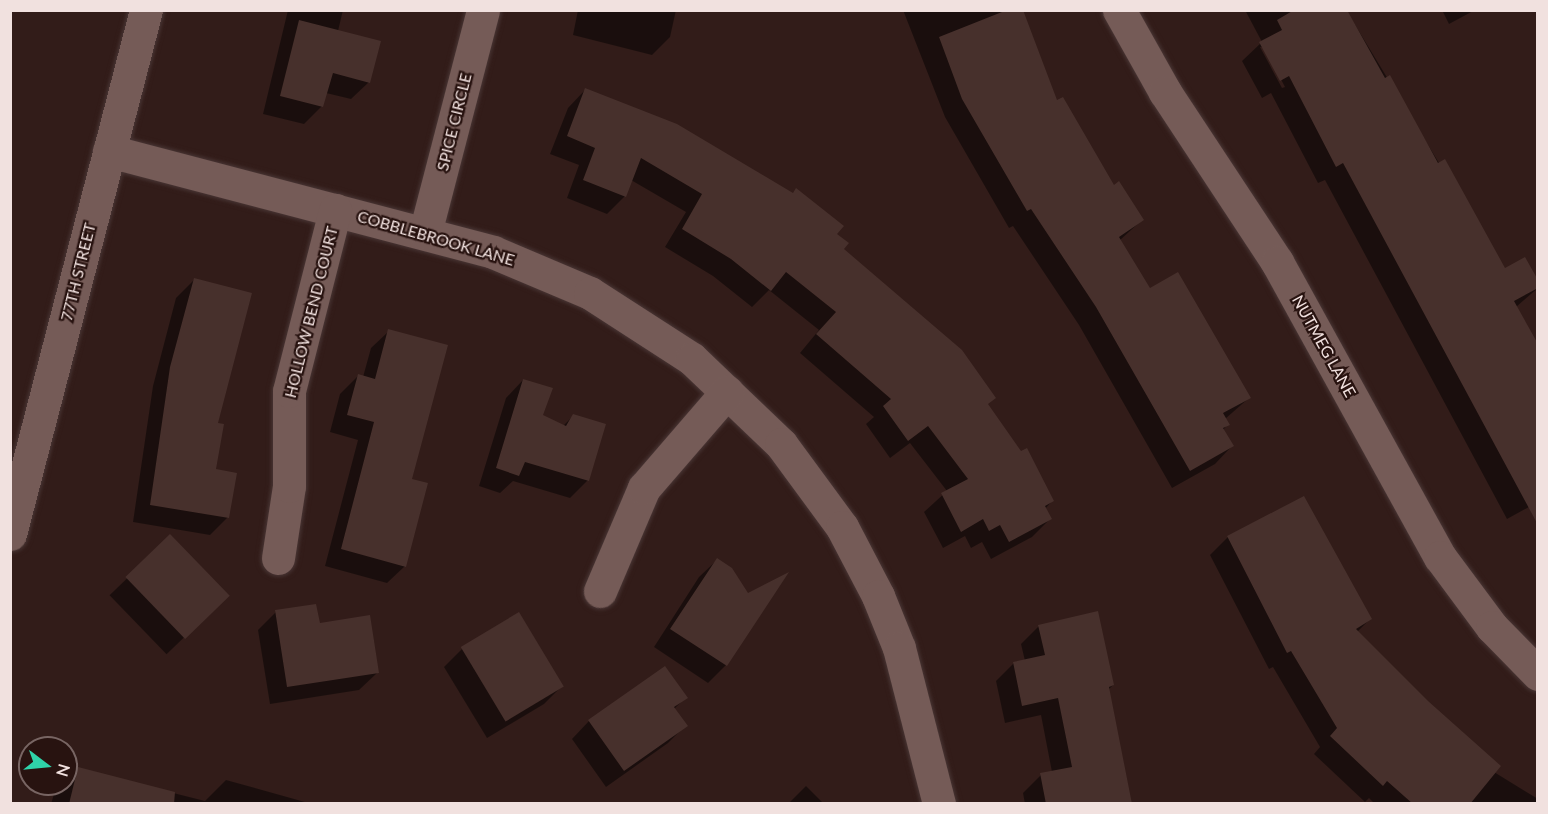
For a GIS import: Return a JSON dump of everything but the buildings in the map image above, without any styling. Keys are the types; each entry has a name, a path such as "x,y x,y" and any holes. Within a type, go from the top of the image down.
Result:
{"street":[{"name":"77TH STREET","path":"10,534 146,10"},
{"name":"SPICE CIRCLE","path":"426,233 483,10"},
{"name":"NUTMEG LANE","path":"1119,10 1165,92 1277,262 1440,557 1492,627 1538,674"},
{"name":"COBBLEBROOK LANE","path":"109,150 493,252 590,293 692,359 781,444 842,527 873,586 911,688 939,804"},
{"name":"HOLLOW BEND COURT","path":"278,558 289,486 289,391 335,210"},
{"path":"600,591 644,488 727,392"}]}
